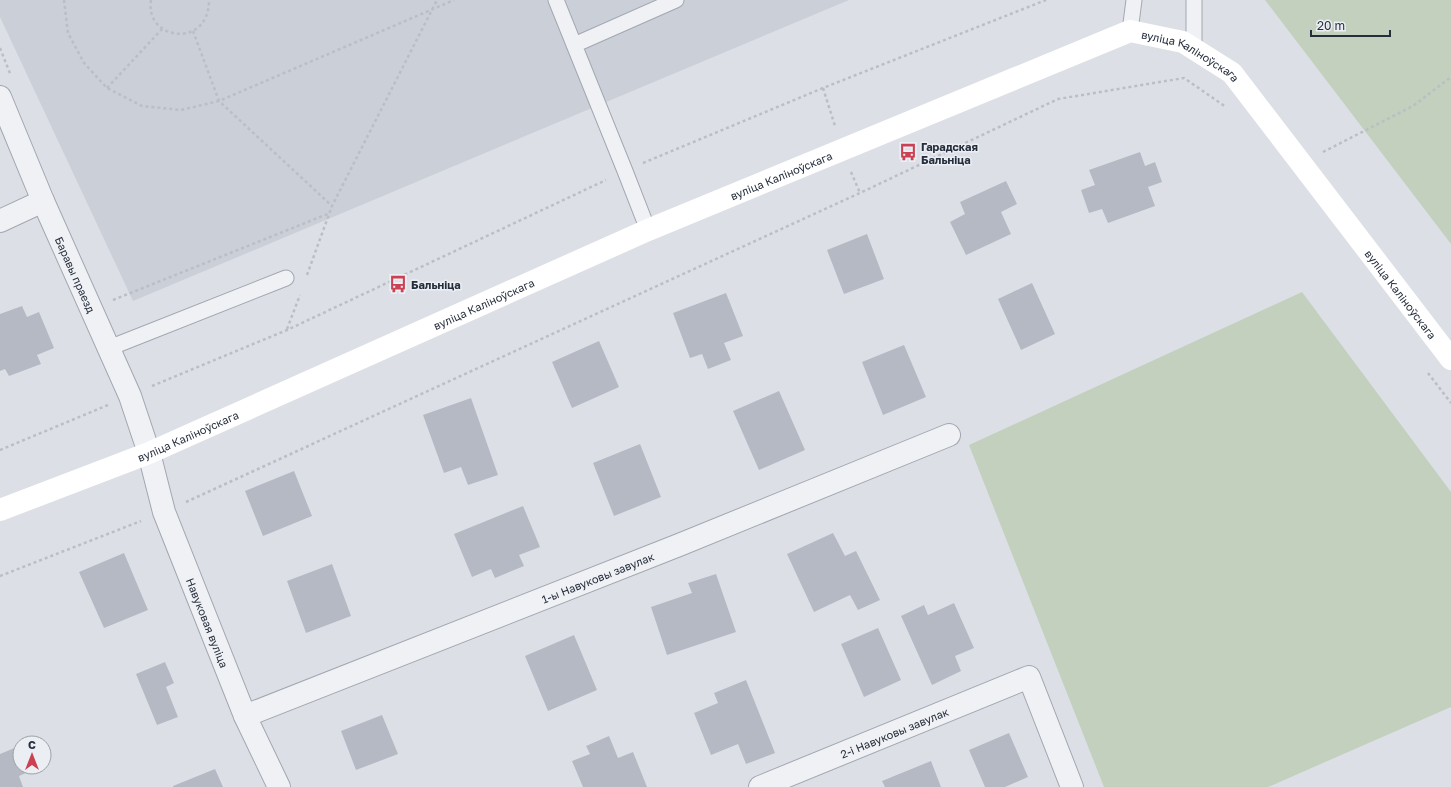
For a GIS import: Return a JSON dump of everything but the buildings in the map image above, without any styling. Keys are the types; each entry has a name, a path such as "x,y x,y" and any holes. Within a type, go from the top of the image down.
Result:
{"street":[{"name":"вуліца Каліноўскага","path":"0,510 149,453 648,230 1130,31 1183,42 1232,73 1451,359"},
{"name":"Баравы праезд","path":"0,97 43,201 130,396 149,453"},
{"path":"0,221 43,201"},
{"name":"1-ы Навуковы завулак","path":"246,716 679,545 949,435"},
{"name":"Навуковая вуліца","path":"149,453 164,512 246,716 279,787"},
{"name":"2-і Навуковы завулак","path":"760,787 1029,677 1072,787"}],"lane":[{"path":"556,0 648,230"},
{"path":"574,45 676,0"},
{"path":"1130,31 1134,0"},
{"path":"1194,0 1194,48"},
{"path":"109,348 286,278"}],"path":[{"path":"64,0 68,33 84,63 107,88 142,106 181,110 219,100 454,0"},
{"path":"151,0 150,5 152,14 156,22 170,32 178,34 186,34 201,25 206,18 209,9 209,0"},
{"path":"306,279 332,206 437,0"},
{"path":"0,450 287,330 625,170 823,88 1046,0"},
{"path":"107,88 163,28"},
{"path":"193,31 219,100 332,206"},
{"path":"1301,164 1413,106 1451,77"},
{"path":"0,576 164,512 852,197 1058,99 1184,78 1232,112"},
{"path":"107,303 330,213"},
{"path":"287,330 300,293"},
{"path":"1427,372 1451,403"}],"shaded area":[{"path":"0,0 849,0 133,301 0,17"}],"green space":[{"path":"1265,0 1451,0 1451,244"},
{"path":"1302,292 1451,492 1451,707 1268,787 1104,787 969,445"}],"place":[{"name":"Гарадская Бальніца","path":"908,152"},
{"name":"Бальніца","path":"398,284"}]}
